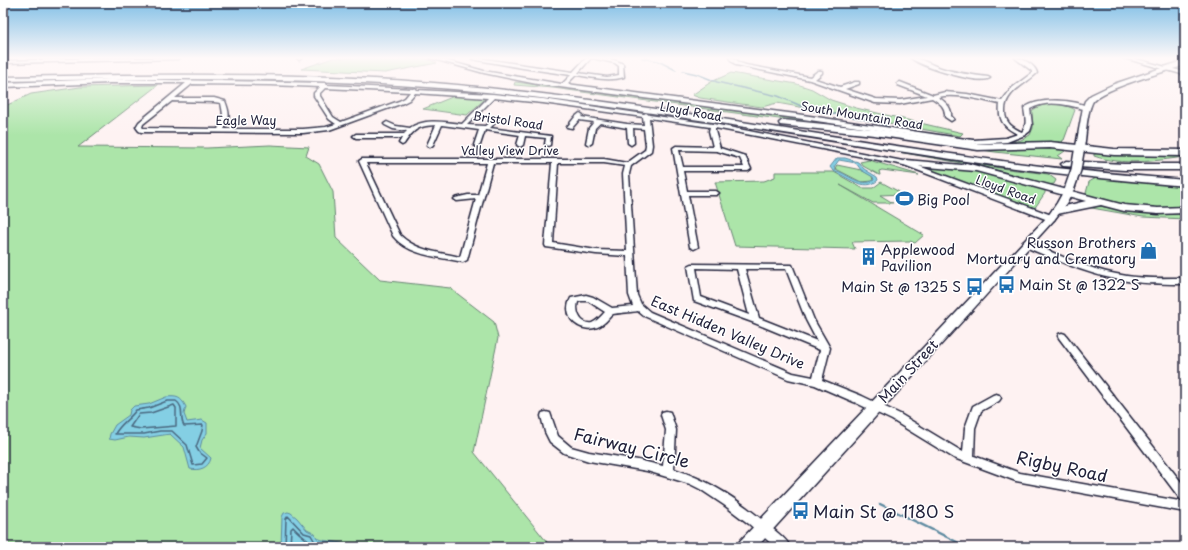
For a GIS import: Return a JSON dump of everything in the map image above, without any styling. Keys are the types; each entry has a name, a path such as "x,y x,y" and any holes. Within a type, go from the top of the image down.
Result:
{"highway":[{"path":"411,84 546,96 979,169 1069,190 1124,208"},
{"path":"472,84 536,90 710,114 1043,165 1185,183"},
{"path":"710,114 868,132 972,147 990,148 1035,145 1081,146 1129,152 1173,154 1185,153"},
{"path":"717,124 984,162 1043,165 1185,167"},
{"path":"1043,165 1133,164 1185,160"},
{"path":"906,163 979,169"},
{"path":"1043,165 1116,173 1185,174"},
{"path":"1054,214 1086,204 1158,211 1185,210"}],"main road":[{"path":"1088,105 1090,98 1104,89 1121,84"},
{"name":"Main Street","path":"746,547 1054,214 1069,190 1076,170 1088,105"}],"street":[{"name":"Lloyd Road","path":"3,85 39,84"},
{"name":"Eagle Way","path":"189,84 142,123 139,127 141,130 315,130 341,124 401,102 407,99 415,90"},
{"name":"Lloyd Road","path":"265,84 325,85 493,96 717,124 906,163 1054,214"},
{"name":"South Mountain Road","path":"549,84 796,116 973,142 1007,140 1023,134"},
{"path":"825,84 858,96 882,101 914,100 945,94 966,96 1002,103"},
{"path":"841,89 855,84"},
{"path":"900,84 922,90 946,105 948,116 951,119"},
{"path":"1019,84 1002,103 1002,116 1005,124 1011,129 1023,134 1027,131 1029,124 1027,108 1032,104 1051,102 1088,105"},
{"path":"325,85 317,93 317,96 331,118 341,124"},
{"name":"Bristol Road","path":"464,125 493,96"},
{"path":"170,100 214,100 223,102 227,120 226,124 219,131"},
{"path":"570,127 587,107"},
{"path":"628,165 648,151 649,145 646,115"},
{"path":"577,118 646,127"},
{"path":"477,145 485,128 496,119"},
{"path":"590,143 592,128 599,121"},
{"path":"430,145 440,123"},
{"name":"Bristol Road","path":"408,133 422,124 440,123 550,137 548,144"},
{"path":"387,124 408,133"},
{"path":"717,124 712,131 717,149"},
{"path":"630,126 631,143"},
{"path":"356,136 408,133"},
{"path":"402,143 408,133"},
{"path":"520,145 523,133"},
{"path":"680,169 748,169 743,157 717,149 676,148 694,247"},
{"name":"Valley View Drive","path":"480,197 463,260 416,249 402,242 397,236 362,161 604,161 628,165"},
{"path":"457,199 480,197 490,162"},
{"path":"555,162 549,245 596,252 630,254"},
{"name":"East Hidden Valley Drive","path":"628,165 626,174 633,295 634,302 639,308 647,314 721,347 791,376 817,382 875,406"},
{"path":"685,193 716,194"},
{"path":"1026,244 1078,266 1103,274 1138,280 1185,281"},
{"path":"817,382 825,348 810,320 789,267 692,266 697,299 825,348"},
{"path":"740,266 755,320"},
{"path":"611,311 639,308"},
{"path":"1062,336 1185,496"},
{"path":"968,458 970,428 977,409 996,398"},
{"name":"Rigby Road","path":"875,406 896,417 946,449 1020,478 1185,507"},
{"path":"666,415 671,430 668,473"},
{"name":"Fairway Circle","path":"546,416 550,434 560,446 574,453 648,466 695,481 718,494 763,528 784,547"}],"green space":[{"path":"514,84 528,84 822,122 980,145 1008,143 1021,140 1030,135 1033,128 1032,111 1036,108 1048,104 1054,104 1066,106 1075,110 1064,140 1062,141 1063,142 1039,142 991,146 961,144 553,88 514,85"},
{"path":"709,84 795,84 812,89 831,100 856,108 963,133 960,136 777,103 762,107 700,98 692,95"},
{"path":"158,85 78,147 207,148 270,145 309,147 306,156 319,164 333,192 336,238 380,280 450,288 494,322 498,338 474,452 551,547 3,547 3,107 31,94 80,87"},
{"path":"454,95 485,99 467,115 423,109 452,97"},
{"path":"898,138 985,150 1047,147 1065,151 1058,156 1062,159 995,152"},
{"path":"852,144 1000,168 1048,174 1056,180 1054,184 1048,185 985,167"},
{"path":"1094,154 1184,157 1127,162 1094,156"},
{"path":"869,160 919,175 882,170 879,171 879,175 863,166 860,162"},
{"path":"837,165 861,170 872,176 873,181 861,182 836,169 835,168"},
{"path":"920,167 973,170 1045,190 1045,193 1034,209 1029,208"},
{"path":"775,172 834,172 862,188 873,188 881,182 903,194 880,195 893,203 873,203 840,185 924,235 915,243 910,241 852,242 855,249 735,246 715,182 764,181 775,177"},
{"path":"1096,178 1185,185 1185,207 1160,209 1148,208 1124,205 1088,197 1086,193 1089,182"},
{"path":"1094,205 1140,212 1185,214 1185,219 1143,217 1086,207"}],"water":[{"path":"837,158 845,158 858,162 864,169 877,177 878,180 873,184 861,184 833,171 830,167","holes":["839,160 856,163 861,170 873,177 874,180 869,182 854,180 835,170 834,167"]},
{"path":"166,397 176,397 182,401 186,407 184,414 187,422 202,420 207,423 207,433 202,440 200,448 211,458 208,464 203,468 197,470 190,469 184,447 170,434 144,438 129,437 115,440 109,439 115,425 129,415 130,410 134,406 149,404"},
{"path":"288,512 297,518 307,530 315,534 317,538 325,541 342,543 350,547 281,547 282,517 284,513"}],"waterway":[{"path":"724,84 778,96 813,111 859,118 887,125"},
{"path":"880,504 967,547"}],"place":[{"name":"Big Pool","path":"904,199"},
{"name":"Russon Brothers Mortuary and Crematory","path":"1149,250"},
{"name":"Applewood Pavilion","path":"868,257"},
{"name":"Main St @ 1322 S","path":"1006,284"},
{"name":"Main St @ 1325 S","path":"974,286"},
{"name":"Main St @ 1180 S","path":"800,511"}]}
